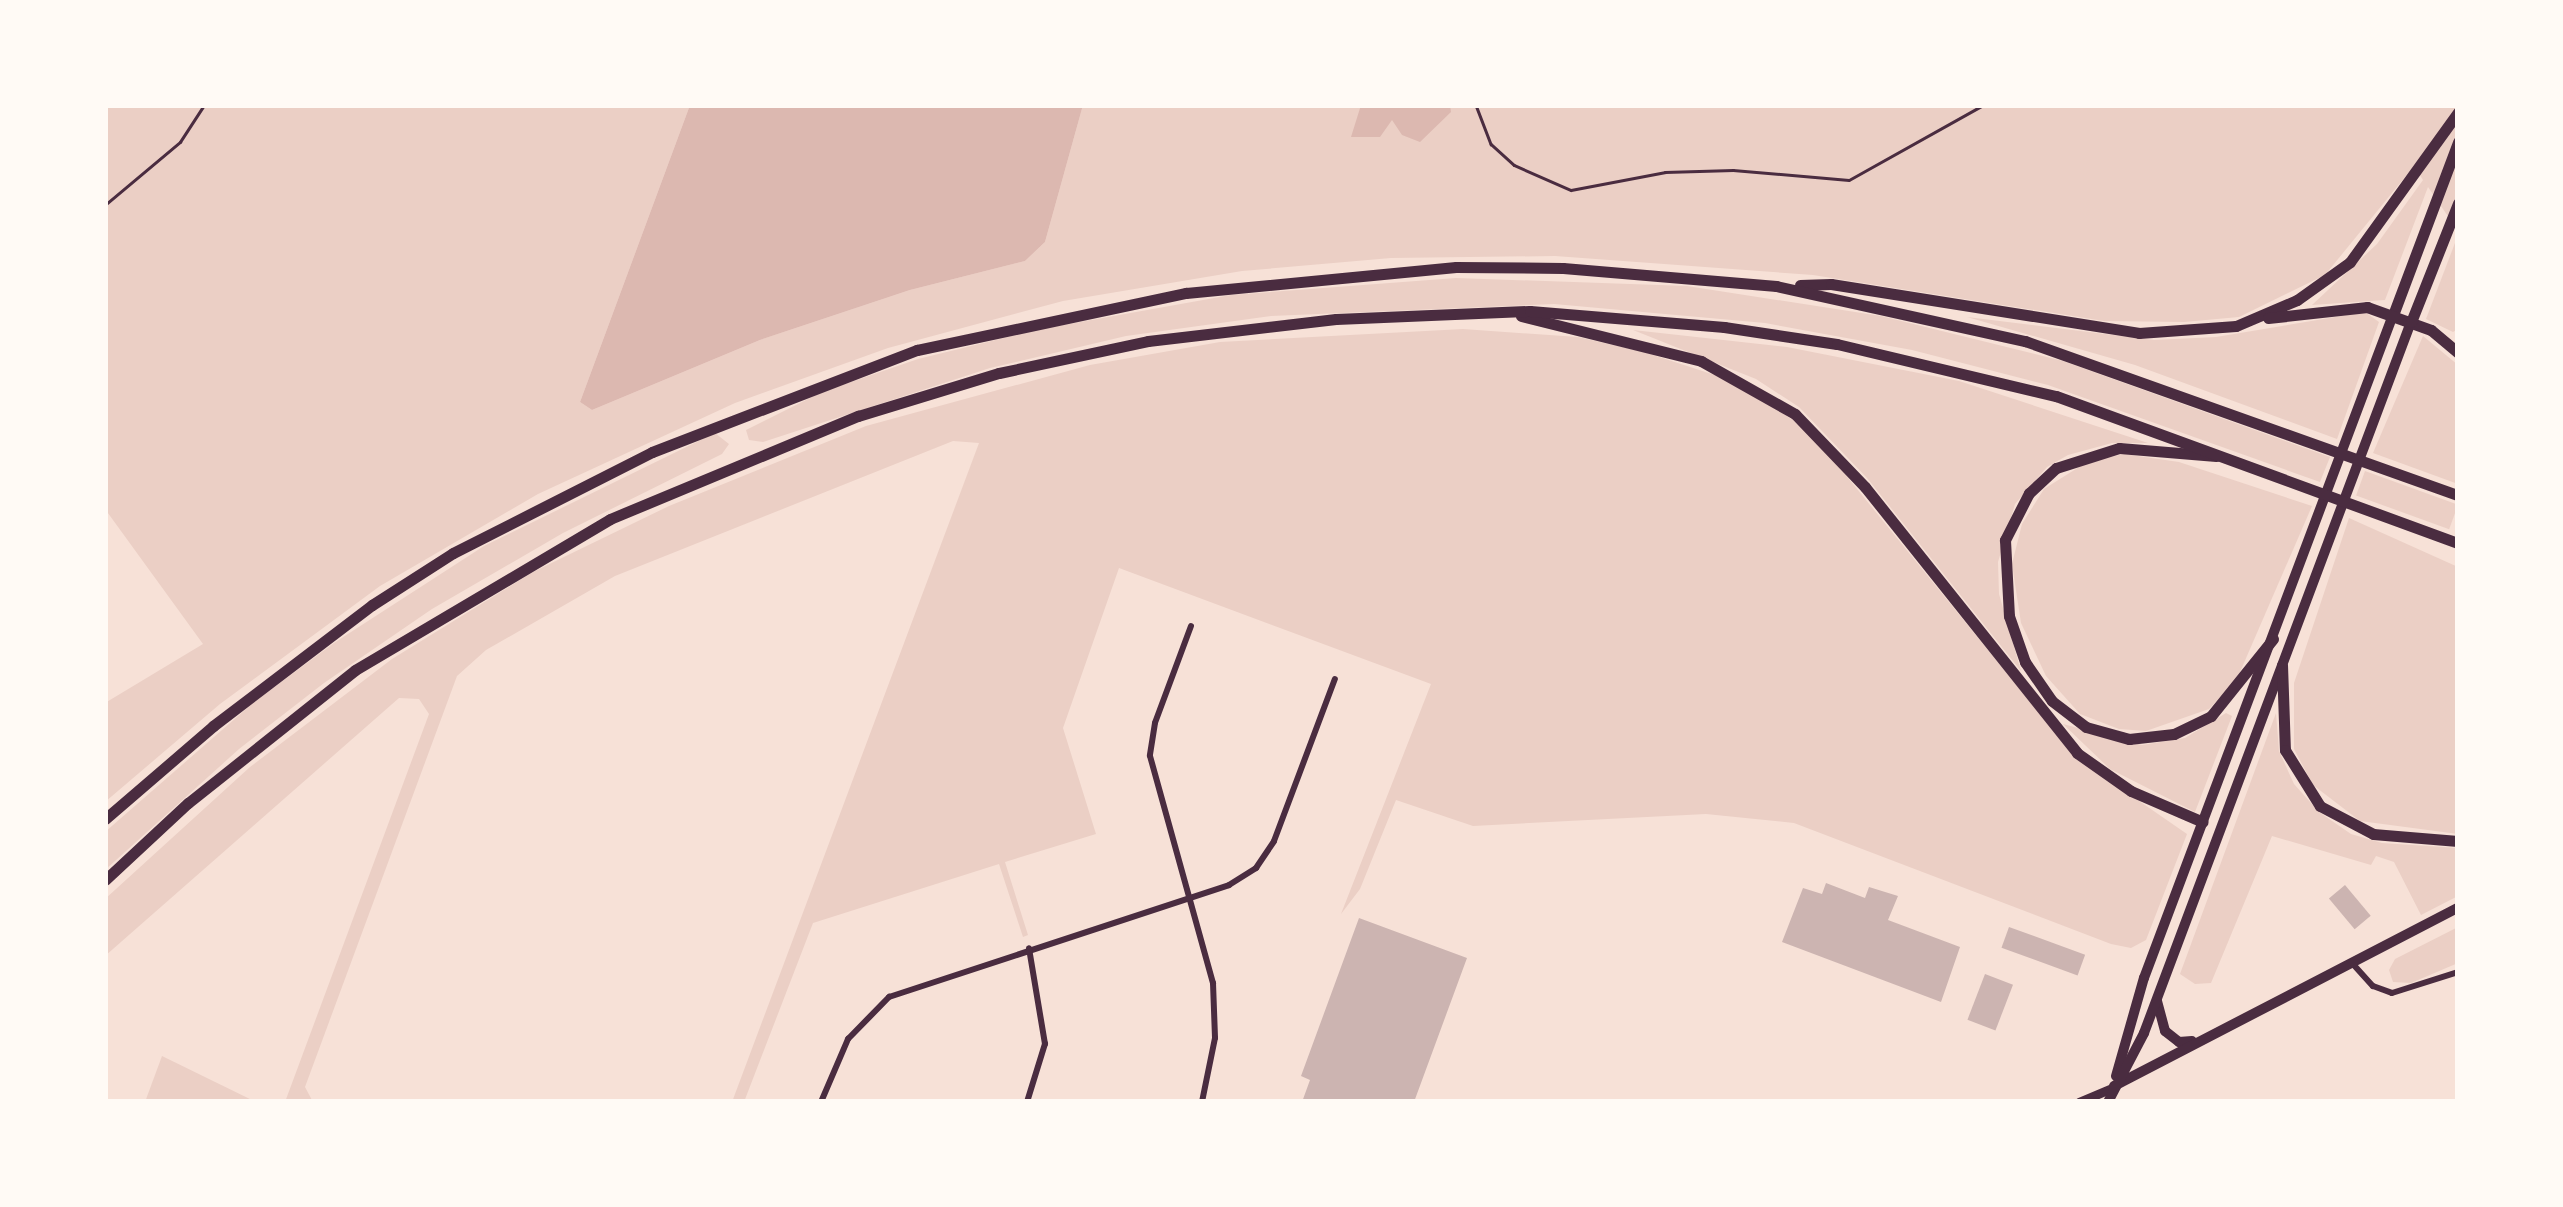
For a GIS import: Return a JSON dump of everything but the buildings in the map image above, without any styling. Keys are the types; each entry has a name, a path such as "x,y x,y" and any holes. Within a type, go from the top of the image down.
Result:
{"highway":[{"path":"2254,321 2350,262 2458,112"},
{"path":"2393,316 2458,142"},
{"path":"2411,322 2458,203"},
{"path":"105,819 295,661 454,554 652,452 918,350 1186,293 1386,270 1563,268 1776,286 1831,284 2139,333 2254,321 2351,305 2411,322 2439,335 2458,353"},
{"path":"1776,286 2025,341 2458,495"},
{"path":"1502,312 1688,356 1756,386 1795,414 1865,486 2077,753 2131,791 2203,822"},
{"path":"105,880 202,791 355,670 526,564 746,458 1000,374 1148,341 1336,318 1502,312 1678,322 1837,344 2029,388 2232,458 2458,543"},
{"path":"2232,458 2120,448 2056,468 2029,493 2005,540 2009,616 2025,662 2052,701 2086,727 2129,739 2174,734 2211,716 2272,639"},
{"path":"2418,528 2458,553"},
{"path":"2282,666 2284,750 2320,806 2373,834 2458,841"}],"main road":[{"path":"2114,1087 2126,1026 2393,316"},
{"path":"2108,1102 2156,999 2411,322"},
{"path":"2080,1102 2458,908"},
{"path":"2156,999 2162,1026 2174,1039 2208,1036"}],"street":[{"path":"1192,626 1155,723 1150,756 1216,1013 1202,1102"},
{"path":"821,1102 848,1039 889,997 1189,898 1256,868 1274,841 1334,679"},
{"path":"1027,1102 1041,1068 1045,1018 1029,948"},
{"path":"2352,962 2374,986 2392,993 2458,972"}],"path":[{"path":"105,205 180,142 204,105"},
{"path":"1476,105 1491,144 1514,165 1571,190 1699,171 1849,180 1983,105"}],"shaded area":[{"path":"105,105 690,105 580,402 592,410 760,340 910,290 1025,261 1045,242 1083,105 2458,105 2458,231 2428,187 2385,300 2312,305 2377,244 2423,180 2414,166 2325,275 2239,317 2184,322 2104,321 1813,275 1555,256 1391,258 1242,271 1063,301 888,348 735,403 538,494 380,586 220,704 105,802 105,703 203,644 105,509"},
{"path":"690,105 1083,105 1045,242 1025,261 910,290 760,340 592,410 580,402"},
{"path":"1361,105 1450,105 1451,112 1420,142 1402,135 1392,120 1380,137 1351,137"},
{"path":"2458,235 2458,329 2453,332 2426,319"},
{"path":"1456,278 1687,286 1881,316 2063,361 2330,457 2320,482 2048,385 1912,350 1765,323 1554,304 1271,316 1126,336 990,368 763,442 749,440 746,430 822,392 918,359 1041,329 1231,295"},
{"path":"2365,312 2379,322 2337,439 2135,365 1967,317 2154,340 2216,337"},
{"path":"1463,329 1578,337 1644,352 1730,380 1793,420 1827,452 2074,756 2187,834 2146,940 2131,948 2111,944 1794,823 1706,814 1473,826 1396,800 1360,889 1341,914 1431,684 1119,568 1063,728 1096,834 1005,862 1028,935 1023,937 999,864 813,923 744,1102 732,1102 979,443 953,441 615,576 486,650 457,676 305,1087 313,1102 285,1102 429,714 419,699 399,698 105,956 105,899 250,767 392,659 533,572 669,506 866,426 1090,365 1220,342"},
{"path":"1633,330 1787,347 1959,381 2148,443 2112,443 2068,455 2047,467 2015,504 1998,562 1999,594 2021,671 1867,478 1799,407 1756,379"},
{"path":"2423,336 2458,365 2458,484 2373,453"},
{"path":"715,433 729,444 722,454 563,533 432,609 324,683 239,749 105,870 105,832 253,703 334,643 484,546"},
{"path":"2124,454 2179,462 2312,506 2237,679 2209,709 2146,731 2119,729 2080,714 2046,676 2021,623 2012,564 2022,524 2044,489 2087,462"},
{"path":"2365,471 2458,505 2449,529 2356,495"},
{"path":"2349,518 2458,567 2458,834 2360,821 2313,785 2294,749 2294,683"},
{"path":"2226,713 2232,716 2195,812 2110,769 2063,724 2142,745 2185,738"},
{"path":"2276,713 2279,751 2294,784 2319,812 2351,834 2382,843 2458,848 2458,896 2421,915 2394,862 2376,856 2371,865 2272,836 2211,983 2195,984 2180,974"},
{"path":"2458,927 2458,963 2411,983 2393,982 2389,970 2395,959"},
{"path":"162,1056 256,1102 145,1102"}]}
